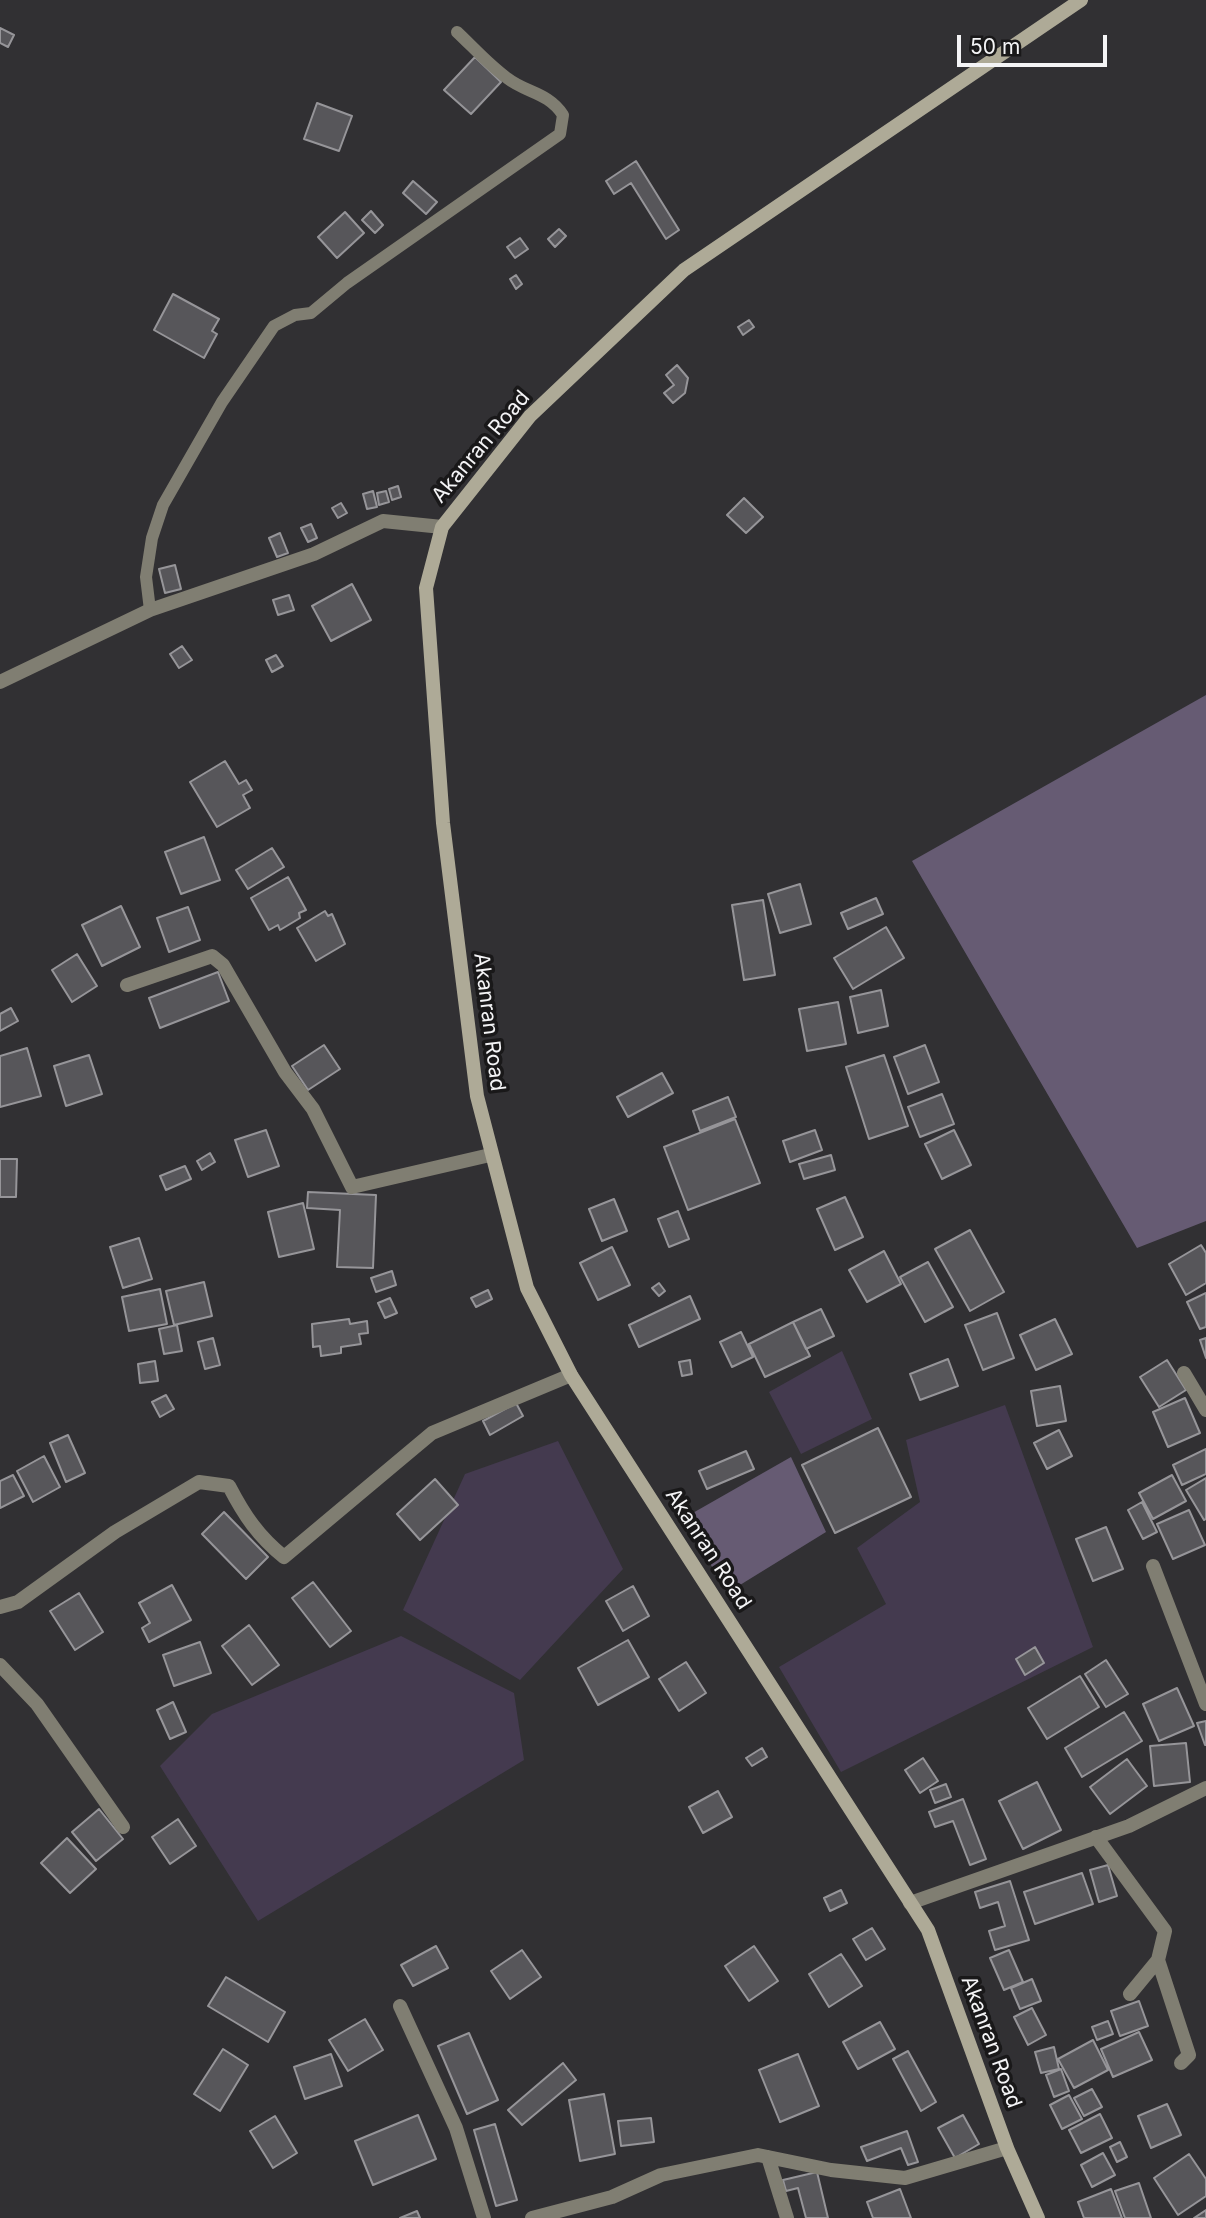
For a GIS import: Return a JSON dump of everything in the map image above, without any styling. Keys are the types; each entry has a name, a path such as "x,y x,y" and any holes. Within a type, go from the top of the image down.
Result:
{"main road":[{"name":"Akanran Road","path":"1038,2218 1007,2148 928,1930 571,1375 527,1288 477,1096 442,810 426,588 442,527 530,416 684,270 1082,0"}],"street":[{"path":"0,682 150,610 314,554 383,521 442,527"},
{"path":"127,985 212,956 223,965 285,1072 313,1109 352,1187 490,1154"},
{"path":"1184,1373 1206,1410"},
{"path":"0,1607 18,1602 115,1532 199,1482 229,1486 246,1520 264,1541 284,1558 432,1433 571,1375"},
{"path":"1153,1566 1206,1704"},
{"path":"0,1665 37,1704 123,1827"},
{"path":"910,1903 1129,1826 1206,1788"},
{"path":"1096,1837 1165,1931 1158,1960 1130,1994"},
{"path":"1158,1960 1189,2055 1181,2063"},
{"path":"400,2006 456,2128 484,2218"},
{"path":"532,2218 612,2197 661,2175 758,2155 831,2170 905,2178 1007,2148"},
{"path":"768,2157 787,2218"}],"lane":[{"path":"150,610 146,578 152,538 163,505 222,402 274,326 295,315 311,313 347,283 559,134 563,115 556,106 528,87 509,80 457,32"}],"shaded area":[{"path":"1206,695 1206,1221 1137,1248 912,861"},
{"path":"842,1351 872,1419 801,1454 769,1392"},
{"path":"1005,1405 1093,1647 841,1772 779,1667 886,1604 857,1548 920,1502 906,1440"},
{"path":"558,1441 623,1569 520,1680 403,1610 465,1474"},
{"path":"791,1457 826,1532 727,1593 684,1518"},
{"path":"401,1636 514,1693 524,1760 258,1921 160,1766 212,1714"}],"building":[{"path":"0,28 14,35 8,47 0,43"},
{"path":"475,57 501,82 471,114 444,90"},
{"path":"317,103 352,116 339,151 304,139"},
{"path":"636,161 679,230 666,239 631,183 614,194 606,181"},
{"path":"413,181 437,202 426,214 403,193"},
{"path":"371,211 383,225 375,233 362,220"},
{"path":"345,212 364,233 337,258 318,237"},
{"path":"559,229 566,236 555,247 548,239"},
{"path":"520,238 528,249 515,258 507,247"},
{"path":"516,275 522,284 516,289 510,279"},
{"path":"173,294 219,319 212,331 217,334 204,358 154,330"},
{"path":"749,320 754,327 743,335 738,327"},
{"path":"677,365 688,378 685,393 673,403 664,393 674,385 666,375"},
{"path":"398,486 401,497 392,500 389,489"},
{"path":"373,491 377,507 367,509 363,494"},
{"path":"386,491 389,502 379,505 377,493"},
{"path":"744,498 763,517 746,533 727,515"},
{"path":"341,503 347,513 338,518 332,508"},
{"path":"311,524 317,538 308,542 301,528"},
{"path":"280,533 288,553 277,557 269,538"},
{"path":"175,565 181,589 165,593 159,569"},
{"path":"352,584 371,620 331,641 312,606"},
{"path":"289,595 294,610 278,615 273,600"},
{"path":"182,646 192,660 179,668 170,654"},
{"path":"276,655 283,666 272,672 266,660"},
{"path":"225,761 239,784 246,780 252,790 243,795 250,808 217,827 190,782"},
{"path":"204,837 220,880 181,894 165,852"},
{"path":"272,848 284,867 248,889 236,870"},
{"path":"288,877 306,910 299,913 300,918 280,930 278,925 269,930 251,898"},
{"path":"800,884 811,924 780,933 768,894"},
{"path":"876,898 883,914 848,929 841,913"},
{"path":"763,900 775,975 744,980 732,905"},
{"path":"121,906 140,947 102,966 82,925"},
{"path":"188,907 200,940 169,952 157,918"},
{"path":"325,911 328,916 332,914 345,944 316,961 297,928"},
{"path":"886,927 904,958 853,989 834,958"},
{"path":"77,954 97,986 72,1002 52,970"},
{"path":"218,972 229,1001 160,1028 149,998"},
{"path":"881,990 888,1026 858,1033 850,997"},
{"path":"838,1002 846,1044 807,1051 799,1009"},
{"path":"11,1008 18,1021 0,1031 0,1014"},
{"path":"324,1045 340,1069 308,1090 292,1066"},
{"path":"925,1045 939,1082 908,1094 894,1057"},
{"path":"27,1048 41,1096 0,1107 0,1056"},
{"path":"89,1055 102,1094 66,1106 54,1066"},
{"path":"884,1055 908,1126 869,1139 846,1067"},
{"path":"662,1073 673,1093 628,1117 617,1097"},
{"path":"942,1094 954,1124 920,1137 908,1107"},
{"path":"728,1097 736,1117 700,1131 693,1111"},
{"path":"735,1119 760,1183 688,1210 664,1147"},
{"path":"266,1130 279,1166 248,1177 235,1140"},
{"path":"815,1130 822,1150 790,1162 783,1141"},
{"path":"954,1130 971,1165 942,1179 925,1144"},
{"path":"210,1153 215,1162 202,1170 197,1161"},
{"path":"831,1155 835,1170 804,1179 799,1164"},
{"path":"0,1159 17,1159 16,1197 0,1197"},
{"path":"185,1166 191,1179 166,1190 160,1176"},
{"path":"308,1192 376,1195 373,1268 337,1267 340,1210 307,1208"},
{"path":"845,1197 863,1237 835,1250 817,1209"},
{"path":"614,1199 627,1231 602,1241 589,1209"},
{"path":"303,1203 314,1249 279,1257 268,1212"},
{"path":"678,1211 689,1239 669,1247 658,1219"},
{"path":"970,1230 1004,1292 970,1311 935,1249"},
{"path":"139,1238 152,1279 123,1288 110,1247"},
{"path":"1201,1245 1206,1253 1206,1283 1186,1295 1169,1264"},
{"path":"612,1247 630,1285 598,1300 580,1263"},
{"path":"884,1251 901,1284 867,1302 849,1270"},
{"path":"928,1262 953,1307 925,1322 900,1277"},
{"path":"392,1271 396,1285 376,1292 371,1278"},
{"path":"204,1282 212,1316 174,1325 166,1291"},
{"path":"659,1283 665,1291 659,1296 652,1288"},
{"path":"160,1289 167,1324 129,1331 122,1297"},
{"path":"488,1290 492,1299 476,1307 471,1298"},
{"path":"1206,1293 1206,1327 1200,1329 1187,1302"},
{"path":"690,1296 700,1319 639,1347 629,1325"},
{"path":"390,1298 397,1313 385,1318 378,1303"},
{"path":"821,1309 834,1336 806,1349 793,1322"},
{"path":"997,1313 1014,1358 983,1370 965,1325"},
{"path":"349,1319 350,1324 367,1321 368,1333 359,1334 361,1344 341,1347 341,1353 321,1356 320,1346 313,1347 312,1324"},
{"path":"1055,1319 1072,1354 1036,1370 1020,1335"},
{"path":"793,1322 810,1356 765,1377 749,1344"},
{"path":"177,1325 182,1351 164,1354 159,1329"},
{"path":"741,1332 753,1357 732,1367 720,1342"},
{"path":"213,1338 220,1365 205,1369 198,1342"},
{"path":"1206,1338 1206,1358 1200,1340"},
{"path":"948,1359 958,1386 920,1400 910,1374"},
{"path":"690,1360 692,1374 682,1376 679,1362"},
{"path":"1167,1360 1186,1390 1159,1407 1140,1377"},
{"path":"155,1361 158,1381 140,1383 138,1364"},
{"path":"1060,1386 1066,1421 1037,1426 1031,1391"},
{"path":"166,1395 174,1409 160,1417 152,1402"},
{"path":"1185,1398 1200,1433 1168,1447 1153,1412"},
{"path":"516,1403 523,1416 490,1435 483,1421"},
{"path":"878,1428 911,1497 835,1533 802,1465"},
{"path":"1059,1430 1072,1456 1047,1469 1034,1443"},
{"path":"68,1435 85,1473 66,1482 50,1443"},
{"path":"1206,1449 1206,1474 1182,1485 1173,1465"},
{"path":"746,1451 754,1469 707,1489 699,1471"},
{"path":"44,1456 60,1487 33,1502 17,1471"},
{"path":"13,1475 24,1496 0,1508 0,1481"},
{"path":"1172,1475 1186,1501 1153,1519 1139,1493"},
{"path":"1206,1478 1206,1519 1204,1520 1186,1490"},
{"path":"435,1479 458,1505 420,1540 397,1514"},
{"path":"1142,1502 1157,1532 1143,1539 1128,1510"},
{"path":"1189,1510 1205,1545 1173,1559 1157,1524"},
{"path":"224,1512 268,1557 246,1579 202,1534"},
{"path":"1106,1527 1123,1569 1093,1581 1076,1539"},
{"path":"313,1582 351,1631 330,1647 292,1598"},
{"path":"172,1585 191,1620 149,1642 142,1628 150,1623 139,1603"},
{"path":"633,1586 649,1616 623,1631 606,1601"},
{"path":"79,1593 103,1632 75,1650 50,1611"},
{"path":"249,1625 279,1665 252,1685 222,1646"},
{"path":"628,1640 649,1677 598,1705 578,1668"},
{"path":"200,1642 211,1673 174,1686 163,1655"},
{"path":"1035,1647 1044,1663 1025,1675 1016,1659"},
{"path":"1106,1660 1128,1694 1106,1707 1085,1674"},
{"path":"686,1662 706,1693 679,1711 659,1679"},
{"path":"1080,1676 1099,1707 1047,1739 1028,1708"},
{"path":"1177,1688 1194,1726 1159,1741 1143,1704"},
{"path":"173,1702 186,1732 170,1739 157,1710"},
{"path":"1124,1712 1142,1741 1082,1777 1065,1748"},
{"path":"1206,1721 1206,1745 1205,1745 1197,1723"},
{"path":"1186,1743 1190,1782 1154,1786 1150,1746"},
{"path":"762,1748 767,1757 752,1766 746,1758"},
{"path":"923,1758 938,1781 920,1793 905,1770"},
{"path":"1127,1759 1147,1786 1110,1814 1090,1787"},
{"path":"1037,1782 1061,1830 1023,1849 999,1801"},
{"path":"946,1784 951,1797 935,1803 930,1790"},
{"path":"718,1791 732,1817 703,1833 689,1807"},
{"path":"963,1799 986,1859 970,1865 953,1821 935,1827 929,1812"},
{"path":"99,1809 123,1839 96,1861 72,1832"},
{"path":"178,1819 196,1846 170,1864 152,1837"},
{"path":"67,1838 96,1869 70,1893 41,1863"},
{"path":"1108,1865 1117,1896 1099,1902 1090,1870"},
{"path":"1082,1873 1093,1904 1035,1924 1024,1892"},
{"path":"1010,1881 1029,1940 995,1950 989,1931 1005,1926 998,1902 980,1908 975,1892"},
{"path":"841,1890 847,1903 830,1911 824,1898"},
{"path":"872,1928 885,1949 866,1960 853,1939"},
{"path":"436,1946 448,1968 413,1986 401,1965"},
{"path":"754,1946 778,1981 749,2001 725,1966"},
{"path":"522,1950 541,1977 510,1999 491,1971"},
{"path":"1009,1950 1023,1982 1004,1990 990,1958"},
{"path":"841,1954 862,1986 829,2007 809,1974"},
{"path":"226,1977 285,2012 268,2042 208,2006"},
{"path":"1032,1979 1041,2001 1020,2009 1011,1988"},
{"path":"1139,2001 1148,2026 1120,2036 1111,2011"},
{"path":"1032,2008 1046,2035 1028,2045 1014,2017"},
{"path":"365,2019 383,2050 348,2071 329,2040"},
{"path":"1108,2021 1113,2034 1097,2040 1092,2027"},
{"path":"880,2022 895,2049 858,2069 843,2042"},
{"path":"1139,2032 1152,2060 1113,2077 1101,2049"},
{"path":"469,2033 498,2100 467,2114 438,2046"},
{"path":"1093,2040 1108,2070 1074,2088 1058,2059"},
{"path":"1054,2047 1059,2069 1041,2073 1035,2052"},
{"path":"223,2049 248,2065 220,2111 194,2094"},
{"path":"908,2051 936,2102 921,2111 893,2059"},
{"path":"331,2054 342,2086 305,2099 294,2067"},
{"path":"798,2054 819,2106 780,2122 759,2070"},
{"path":"563,2063 576,2080 522,2125 508,2110"},
{"path":"1061,2069 1069,2091 1054,2097 1046,2075"},
{"path":"1092,2089 1102,2107 1084,2116 1074,2098"},
{"path":"604,2094 615,2154 580,2161 569,2100"},
{"path":"1069,2095 1082,2119 1062,2129 1050,2105"},
{"path":"1167,2104 1181,2135 1151,2148 1138,2116"},
{"path":"1100,2114 1112,2138 1081,2153 1069,2130"},
{"path":"418,2115 436,2159 373,2185 355,2141"},
{"path":"963,2115 979,2144 955,2158 938,2128"},
{"path":"275,2116 297,2153 273,2168 250,2131"},
{"path":"651,2118 654,2142 621,2146 618,2121"},
{"path":"495,2124 517,2200 496,2206 474,2130"},
{"path":"907,2131 918,2162 908,2165 901,2148 867,2161 861,2147"},
{"path":"1120,2142 1127,2157 1117,2162 1110,2147"},
{"path":"1103,2153 1115,2175 1092,2187 1081,2165"},
{"path":"1189,2154 1206,2179 1206,2196 1178,2215 1154,2178"},
{"path":"817,2172 828,2218 806,2218 798,2188 786,2191 783,2180"},
{"path":"1139,2183 1151,2218 1125,2218 1115,2191"},
{"path":"900,2189 911,2218 873,2218 867,2202"},
{"path":"1111,2189 1122,2218 1084,2218 1078,2202"},
{"path":"1206,2210 1206,2218 1194,2218"},
{"path":"417,2211 420,2218 400,2218"}]}
